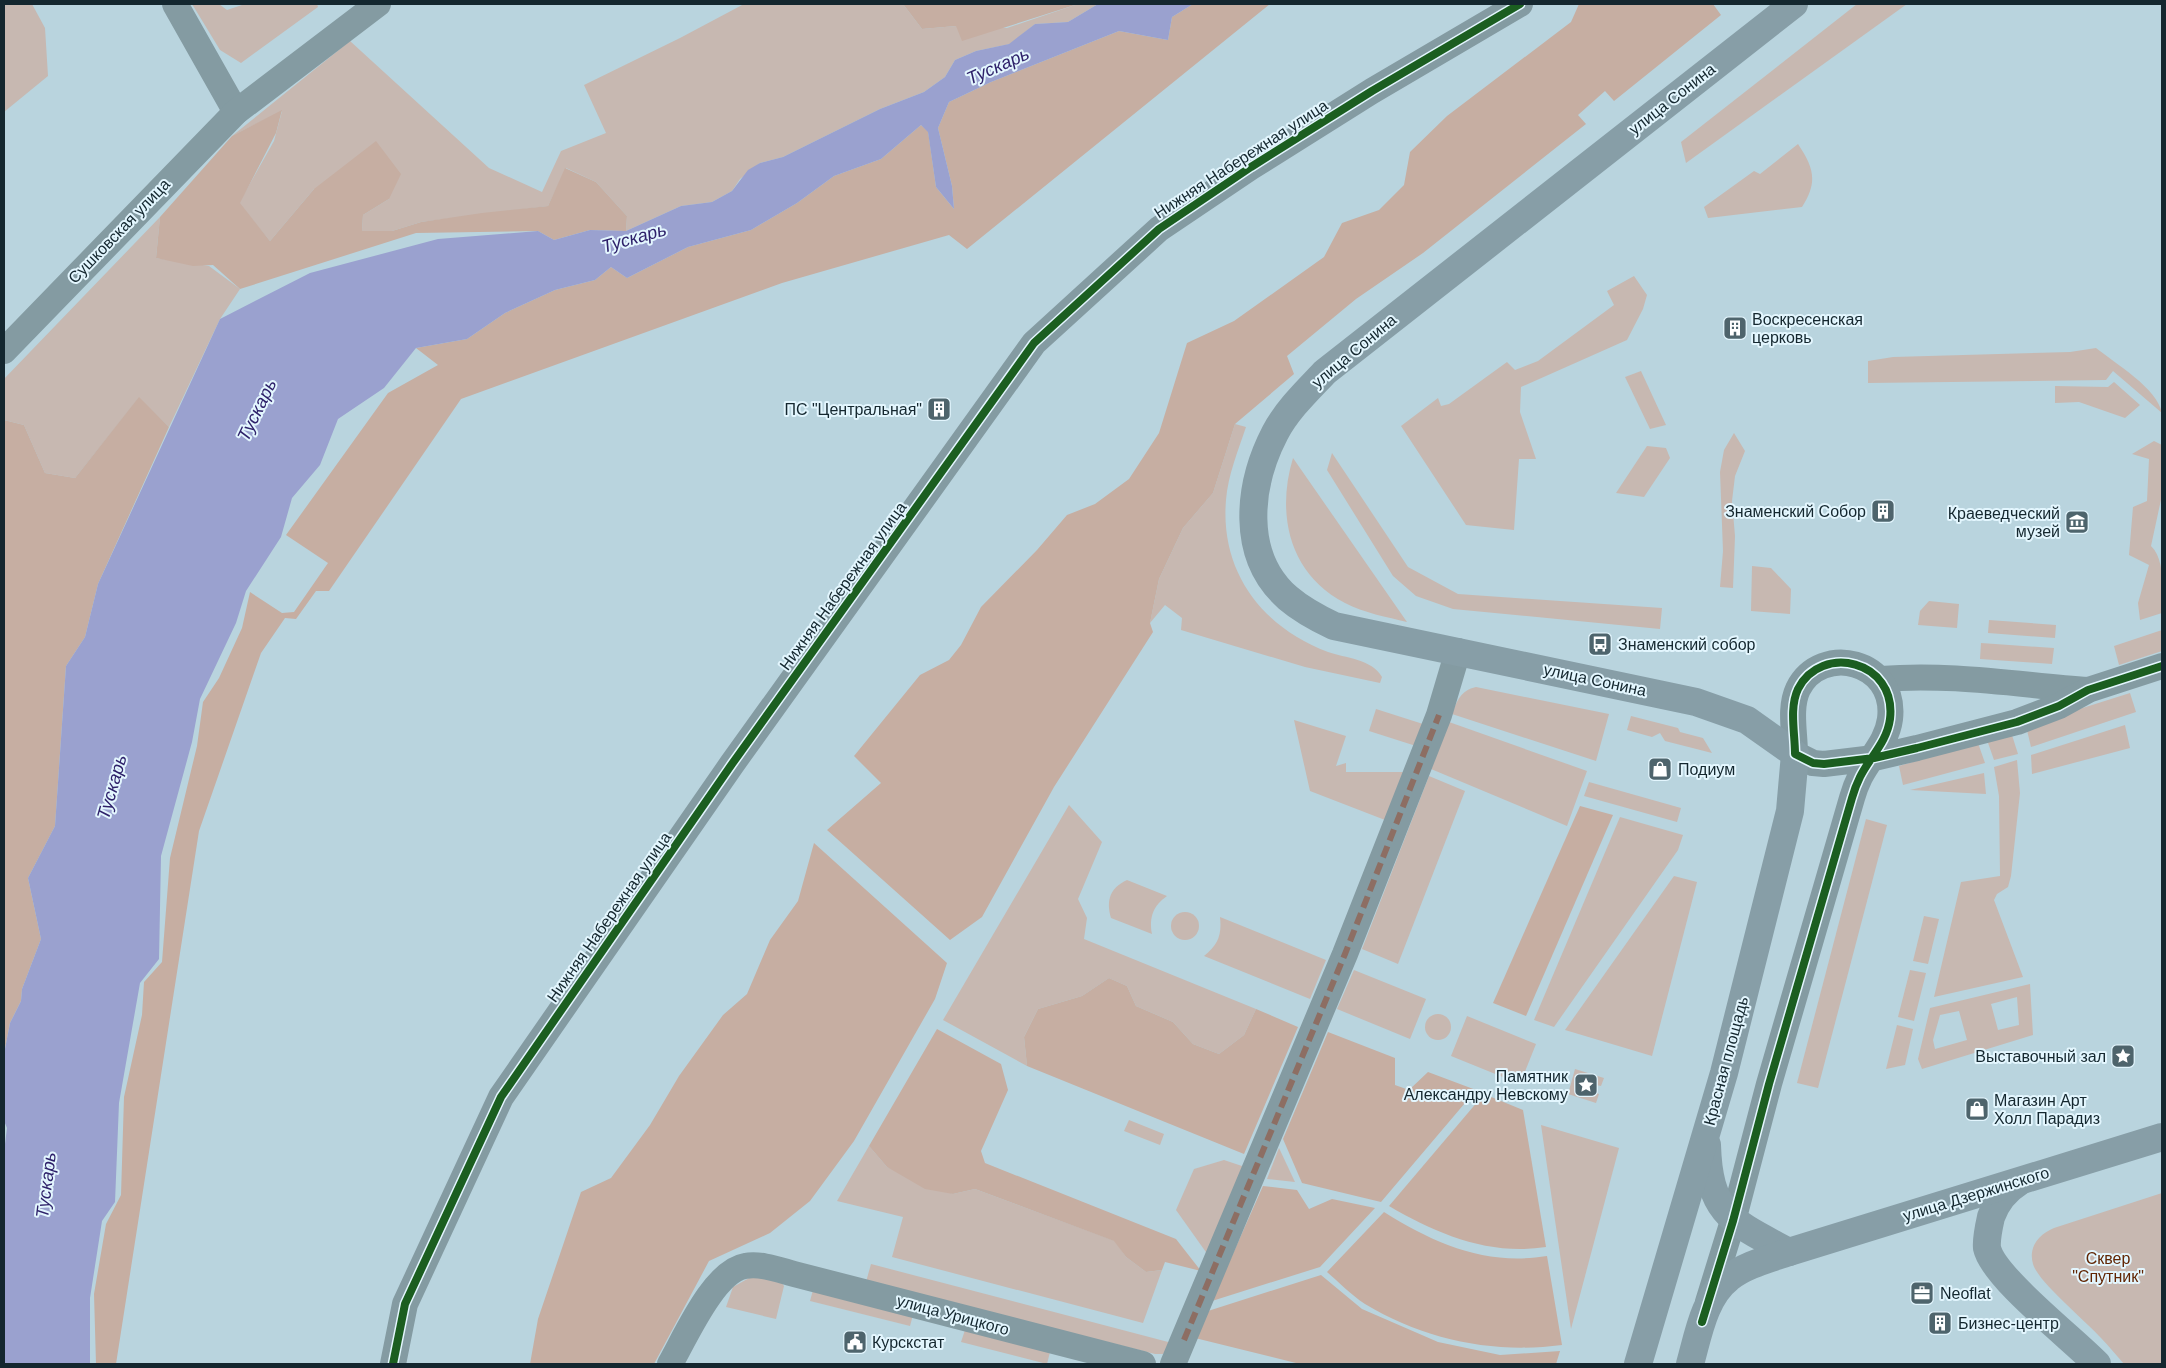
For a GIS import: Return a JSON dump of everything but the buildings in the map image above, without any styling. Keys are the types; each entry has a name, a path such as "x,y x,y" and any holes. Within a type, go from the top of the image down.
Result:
{"main road":[{"name":"улица Сонина","path":"1794,4 1325,372 1290,410 1275,433 1262,464 1253,504 1254,533 1258,552 1266,569 1287,597 1306,612 1334,626 1458,650 1696,702 1747,720 1795,754"},
{"name":"Красная площадь","path":"1638,1364 1707,1134 1790,811 1795,754"},
{"path":"1707,1134 1707,1154 1713,1187 1718,1199 1733,1221 1789,1252"},
{"name":"улица Дзержинского","path":"1690,1364 1702,1322 1717,1291 1729,1278 1744,1269 1789,1252 2162,1137"},
{"path":"2023,1180 2006,1193 1994,1211 1989,1224 1987,1247 1989,1252 2006,1280 2097,1364"}],"street":[{"path":"175,4 236,112"},
{"name":"Сушковская улица","path":"4,351 236,112 378,4"},
{"name":"Нижняя Набережная улица","path":"380,1364 405,1304 501,1098 715,788 1034,343 1160,229 1250,167 1364,96 1520,4"},
{"path":"1173,1364 1349,946 1439,714 1458,650"},
{"path":"1702,1322 1733,1221 1769,1084 1852,798 1861,775 1874,758 1888,729 1890,714 1888,692 1880,679 1872,671 1848,664 1837,664 1819,668 1806,678 1798,690 1794,702 1795,754 1813,763 1874,758 2017,722 2059,706 2088,690 2162,666"},
{"path":"1880,679 1904,677 1946,679 2088,690"},
{"name":"улица Урицкого","path":"670,1364 718,1283 729,1272 745,1266 764,1267 1143,1364"},
{"name":"Нижняя Набережная улица","path":"393,1364 405,1304"}],"green space":[{"path":"4,4 32,4 45,28 48,76 4,112"},
{"path":"192,4 219,4 227,10 245,4 317,4 318,7 241,63 220,50"},
{"path":"744,4 903,4 922,29 956,26 1007,28 1078,4 1098,4 1068,22 1035,24 1010,44 976,51 955,60 945,77 924,92 880,109 783,157 760,163 740,179 732,191 712,202 681,206 626,231 627,216 596,182 566,168 548,206 421,222 392,231 362,231 363,215 389,199 314,189 270,241 239,203 274,141 282,111 232,136 350,41 489,168 542,192 561,151 606,133 584,85"},
{"path":"1857,4 1907,4 1686,163 1681,142"},
{"path":"1798,144 1808,160 1812,175 1810,190 1802,207 1708,218 1704,207 1754,171 1760,174"},
{"path":"160,217 156,258 209,266 240,289 220,319 169,427 139,398 75,478 45,473 24,425 4,420 4,379"},
{"path":"1634,276 1647,295 1643,309 1627,340 1521,387 1520,412 1536,459 1519,459 1514,530 1466,525 1401,426 1438,398 1441,406 1449,404 1507,362 1515,370 1538,361 1614,305 1607,291"},
{"path":"2096,348 2135,377 2159,404 2162,413 2113,371 2106,380 1868,383 1868,361 1893,357 2070,352"},
{"path":"1641,371 1666,425 1650,429 1625,377"},
{"path":"2114,382 2140,405 2125,418 2079,402 2055,403 2055,386 2108,387"},
{"path":"1235,424 1246,427 1229,481 1226,500 1226,526 1230,551 1238,573 1250,594 1265,612 1283,628 1304,641 1328,652 1372,666 1382,677 1380,683 1305,667 1181,630 1182,618 1165,605 1150,623 1159,579 1183,528 1213,493"},
{"path":"1734,433 1745,451 1735,476 1732,501 1735,536 1733,588 1720,587 1723,551 1720,472 1724,450"},
{"path":"2154,441 2162,445 2162,495 2151,546 2156,552 2161,568 2162,613 2140,620 2138,603 2149,565 2129,555 2133,507 2147,501 2149,459 2132,454"},
{"path":"1647,446 1666,448 1670,458 1644,497 1616,493"},
{"path":"1332,453 1408,567 1458,594 1662,608 1660,629 1453,609 1416,596 1393,576 1327,470"},
{"path":"1293,458 1407,622 1368,612 1345,603 1326,591 1311,576 1299,559 1287,521 1288,479"},
{"path":"1752,566 1771,568 1791,589 1790,614 1751,611"},
{"path":"1929,601 1959,604 1957,628 1918,625 1920,611"},
{"path":"1989,620 2056,625 2055,638 1988,633"},
{"path":"2162,630 2162,651 2119,665 2114,646"},
{"path":"1981,643 2054,648 2052,664 1980,659"},
{"path":"1476,687 1609,714 1596,761 1452,714 1463,693"},
{"path":"2130,693 2136,712 2031,747 2026,726"},
{"path":"1376,709 1423,724 1416,746 1369,731"},
{"path":"1631,716 1678,728 1680,732 1703,738 1712,753 1665,741 1660,733 1652,737 1627,730"},
{"path":"1294,720 1346,736 1336,766 1346,763 1346,772 1403,772 1385,820 1310,791"},
{"path":"1449,722 1587,771 1567,826 1431,769"},
{"path":"2125,725 2130,748 2032,774 2031,755"},
{"path":"2011,732 2018,754 1994,760 1987,740"},
{"path":"1978,743 1985,763 1903,785 1899,766"},
{"path":"2017,760 2020,793 2011,876 2008,887 1997,894 1994,900 2023,977 1934,997 1961,882 2000,876 1999,796 1994,767"},
{"path":"1984,773 1986,794 1910,790"},
{"path":"1429,776 1465,791 1398,964 1362,949"},
{"path":"1589,782 1681,808 1677,822 1584,796"},
{"path":"1069,805 1102,842 1078,899 1087,918 1084,939 1256,1009 1244,1035 1219,1054 1193,1044 1173,1022 1136,1006 1127,986 1109,978 1082,996 1038,1009 1024,1037 1027,1066 943,1020"},
{"path":"1620,817 1683,835 1678,850 1554,1027 1534,1020"},
{"path":"1866,819 1887,825 1818,1088 1797,1083"},
{"path":"1674,876 1697,882 1652,1056 1565,1030"},
{"path":"1127,880 1167,896 1158,904 1153,912 1151,922 1152,934 1111,918 1109,900 1111,895 1121,883"},
{"path":"1185,912 1195,916 1199,926 1195,936 1185,940 1175,936 1171,926 1175,916"},
{"path":"1924,916 1939,919 1928,964 1913,961"},
{"path":"1220,917 1326,960 1310,999 1204,956 1216,944 1220,934"},
{"path":"1354,970 1426,999 1410,1039 1337,1009"},
{"path":"1910,970 1926,973 1914,1021 1898,1017"},
{"path":"2030,984 2033,1035 1922,1069 1918,1059 1930,1008","holes":["2017,997 2019,1025 1998,1030 1991,1004","1959,1011 1967,1040 1935,1049 1933,1040 1940,1015"]},
{"path":"1438,1014 1447,1018 1451,1027 1447,1036 1438,1040 1429,1036 1425,1027 1429,1018"},
{"path":"1467,1016 1536,1044 1520,1084 1451,1056"},
{"path":"1897,1025 1913,1029 1905,1065 1886,1069"},
{"path":"1575,1069 1604,1078 1601,1086 1596,1085 1597,1080 1580,1075 1576,1091 1592,1096 1594,1092 1599,1094 1596,1103 1568,1094"},
{"path":"1129,1120 1164,1134 1160,1145 1124,1131"},
{"path":"1541,1125 1619,1148 1571,1329"},
{"path":"869,1146 887,1167 953,1194 975,1189 1115,1241 1126,1257 1146,1272 1162,1270 1143,1323 892,1257 903,1217 837,1201"},
{"path":"1279,1148 1295,1182 1267,1179"},
{"path":"1224,1160 1245,1167 1208,1255 1176,1210 1194,1169"},
{"name":"Сквер \"Спутник\"","path":"2162,1193 2162,1364 2124,1364 2037,1272 2032,1258 2033,1247 2039,1238 2054,1228"},
{"path":"871,1264 1172,1343 1163,1354 1155,1354 866,1282"},
{"path":"758,1273 779,1279 784,1286 776,1319 726,1307 733,1287"},
{"path":"813,1290 913,1315 910,1326 810,1301"},
{"path":"965,1330 1050,1352 1047,1364 961,1342"}],"shaded area":[{"path":"903,4 1078,4 962,41 956,26 922,29"},
{"path":"1193,4 1270,4 967,249 949,235 782,283 461,399 329,591 316,591 296,619 285,618 261,653 199,831 116,1364 96,1364 94,1294 106,1224 121,1195 124,1097 142,1015 144,982 162,962 170,858 197,746 203,702 219,678 242,628 250,592 282,613 294,612 328,563 286,535 388,393 438,365 416,348 467,339 505,313 555,290 595,280 611,267 627,278 688,247 751,230 797,203 834,176 881,159 921,125 928,131 936,187 954,209 952,186 938,128 949,102 991,82 1119,31 1168,40 1172,17"},
{"path":"1579,4 1713,4 1721,15 1614,101 1605,91 1578,115 1586,124 1423,253 1356,299 1287,356 1294,374 1235,424 1213,493 1183,528 1159,579 1150,623 1153,632 1054,787 982,917 950,940 827,830 881,783 854,756 920,675 949,660 961,645 981,607 1037,550 1067,515 1095,504 1129,479 1159,433 1187,343 1234,321 1324,257 1342,223 1379,210 1404,185 1410,152 1447,116 1571,22"},
{"path":"282,110 276,133 240,203 270,241 314,189 376,141 401,174 389,199 363,215 362,231 392,231 421,222 548,206 565,168 596,182 627,216 626,231 590,230 554,240 538,231 416,233 240,289 213,265 193,266 156,258 160,217 232,136"},
{"path":"139,397 169,427 98,584 85,637 66,666 55,826 28,878 41,939 22,989 21,1001 10,1023 4,1054 4,420 24,425 45,473 75,478"},
{"path":"1580,806 1613,815 1526,1016 1493,1003"},
{"path":"814,843 947,963 935,999 854,1141 810,1201 770,1233 709,1261 654,1364 530,1364 538,1319 581,1192 611,1178 650,1125 679,1076 723,1015 747,994 770,940 798,901"},
{"path":"1109,978 1127,986 1136,1006 1173,1022 1193,1044 1219,1054 1244,1035 1256,1009 1298,1027 1244,1154 1027,1066 1024,1037 1038,1009 1082,996"},
{"path":"937,1029 1001,1064 1008,1090 981,1151 985,1163 1176,1239 1201,1271 1165,1262 1162,1270 1146,1272 1126,1257 1114,1241 975,1189 953,1194 925,1189 887,1167 869,1146"},
{"path":"1328,1032 1395,1058 1395,1085 1409,1090 1428,1072 1476,1090 1381,1202 1302,1183 1283,1139"},
{"path":"1484,1094 1523,1110 1546,1247 1504,1248 1464,1240 1445,1234 1389,1206"},
{"path":"1263,1186 1297,1190 1309,1209 1332,1199 1375,1208 1320,1267 1212,1301"},
{"path":"1384,1212 1422,1234 1462,1250 1503,1258 1547,1256 1562,1345 1511,1347 1460,1341 1411,1327 1365,1304 1350,1293 1327,1272"},
{"path":"1321,1275 1362,1309 1438,1342 1500,1355 1560,1351 1556,1364 1300,1364 1195,1338 1208,1311"}],"water":[{"name":"Тускарь","path":"1098,4 1193,4 1172,17 1168,40 1119,31 991,82 949,102 938,128 952,186 954,209 936,187 928,132 921,125 881,159 834,176 797,203 751,230 688,247 627,278 611,267 595,280 555,290 505,313 467,339 416,348 384,388 338,419 320,465 292,498 281,537 246,591 236,623 200,699 192,742 161,856 159,959 140,983 119,1103 115,1202 102,1221 90,1298 90,1364 4,1364 4,1152 7,1128 4,1121 4,1054 10,1023 21,1001 22,989 41,939 28,878 55,826 66,666 85,637 98,584 220,319 310,273 438,239 538,231 554,240 590,230 626,231 681,206 712,202 732,191 748,170 760,163 783,157 880,109 924,92 945,77 955,60 976,51 1009,44 1035,24 1068,22"}],"marked path":[{"path":"1184,1340 1345,954 1439,715"}],"cycle path":[{"path":"393,1364 405,1304 501,1097 732,764 1034,343 1159,229 1251,167 1372,91 1520,4"},
{"path":"1702,1322 1733,1221 1769,1084 1853,795 1860,777 1868,763 1873,756 1878,749 1882,742 1890,719 1889,699 1882,683 1870,671 1855,665 1839,663 1823,666 1809,675 1798,689 1793,712 1795,754 1813,763 1824,764 1874,758 2017,722 2059,706 2088,690 2162,666"}],"place":[{"name":"Воскресенская церковь","path":"1735,328"},
{"name":"ПС \"Центральная\"","path":"939,409"},
{"name":"Знаменский Собор","path":"1883,511"},
{"name":"Краеведческий музей","path":"2077,522"},
{"name":"Знаменский собор","path":"1600,644"},
{"name":"Подиум","path":"1660,769"},
{"name":"Выставочный зал","path":"2123,1056"},
{"name":"Памятник Александру Невскому","path":"1586,1085"},
{"name":"Магазин Арт Холл Парадиз","path":"1977,1109"},
{"name":"Neoflat","path":"1922,1293"},
{"name":"Бизнес-центр","path":"1940,1323"},
{"name":"Курскстат","path":"855,1342"}]}
